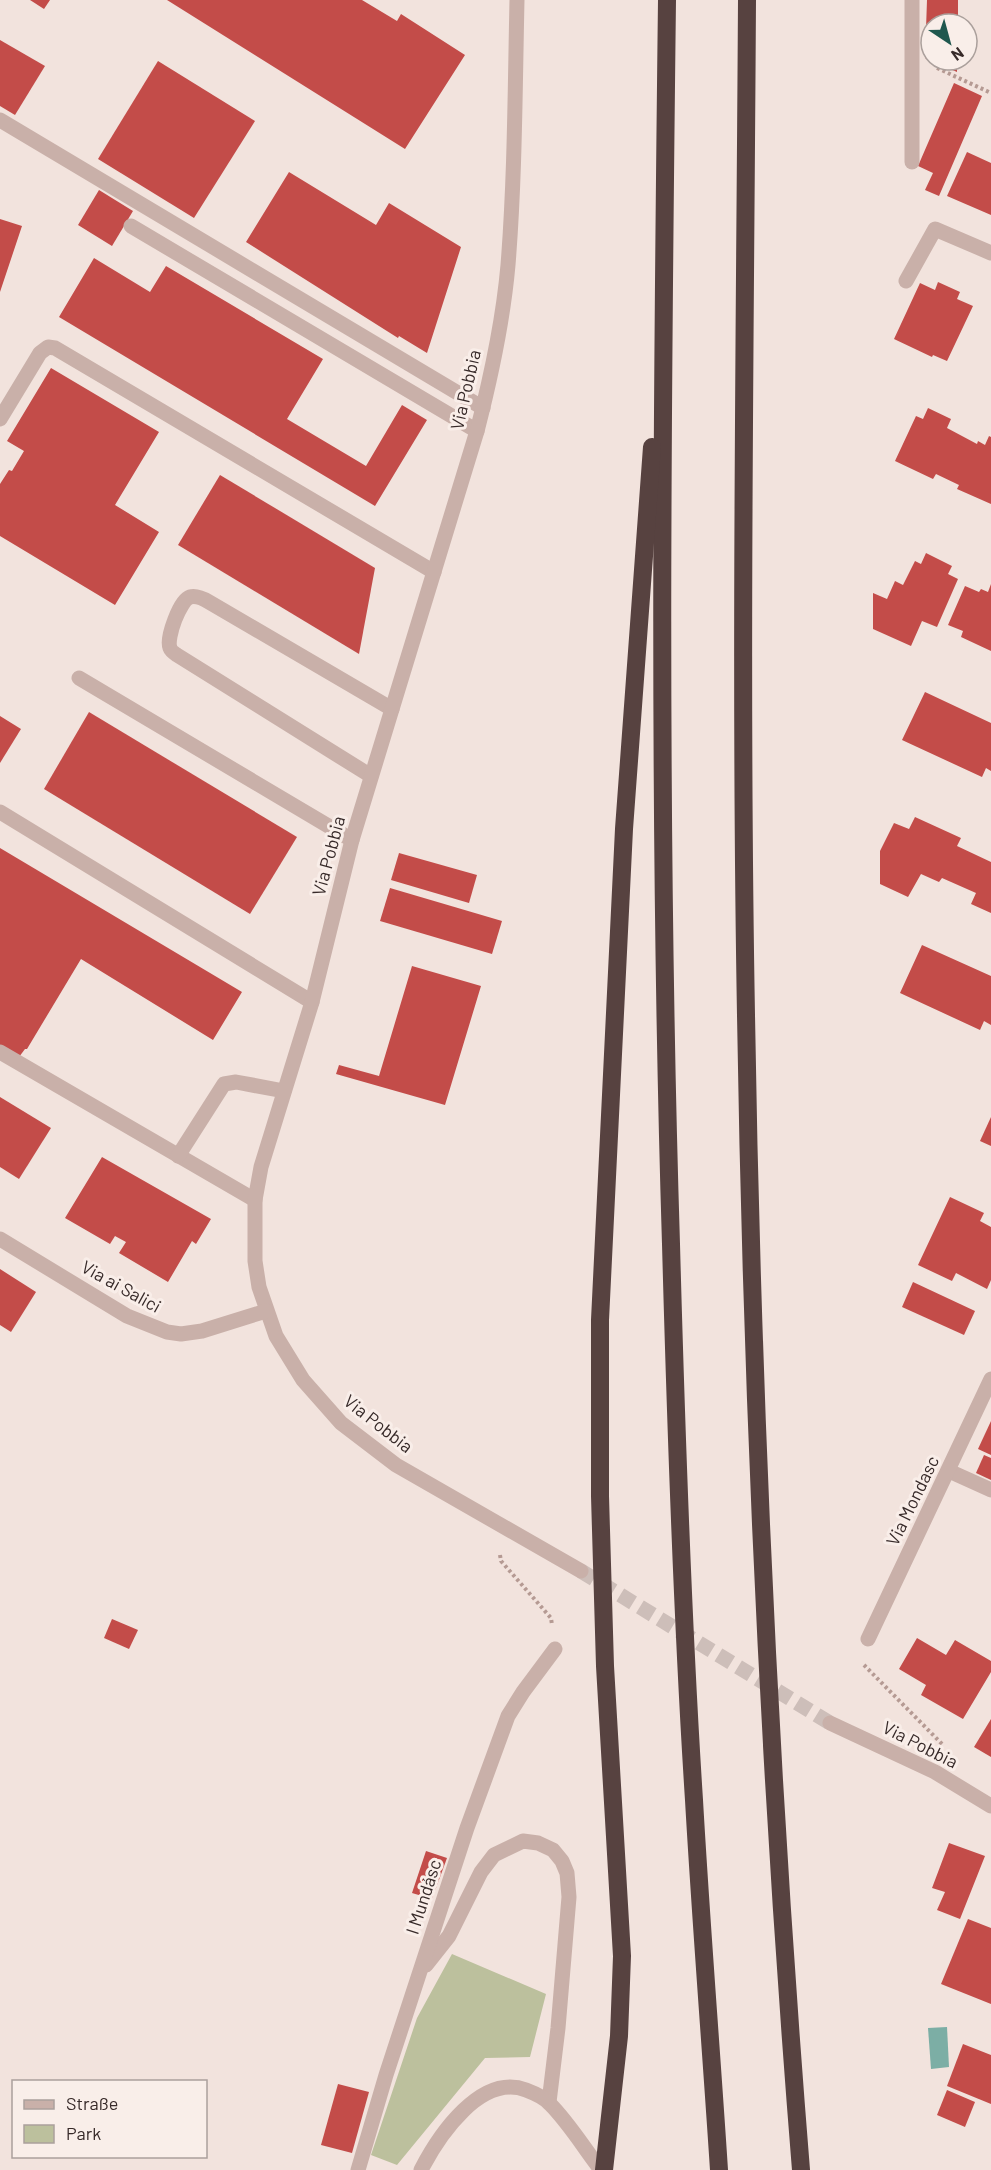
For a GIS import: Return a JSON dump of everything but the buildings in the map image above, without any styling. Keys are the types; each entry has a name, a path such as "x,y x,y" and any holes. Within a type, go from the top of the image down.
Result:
{"highway":[{"path":"667,0 662,671 670,1240 681,1539 694,1798 719,2170"},
{"path":"747,0 743,535 749,1164 765,1612 782,1913 801,2170"},
{"path":"602,2170 619,2036 622,1956 605,1666 600,1496 600,1320 624,829 664,290"}],"street":[{"name":"Via Pobbia","path":"517,0 512,208 501,324 477,431 352,840 312,1002 261,1167 255,1200 255,1261 259,1287 276,1336 303,1380 341,1424 396,1465 581,1571"},
{"path":"912,0 912,162"},
{"path":"0,120 483,408"},
{"path":"131,226 477,431"},
{"path":"906,281 935,229 991,253"},
{"path":"0,419 40,353 48,347 55,348 434,572"},
{"path":"371,776 170,650 170,634 180,607 190,597 199,597 392,708"},
{"path":"80,678 352,840"},
{"path":"0,812 312,1002"},
{"path":"0,1052 255,1200"},
{"path":"178,1155 224,1084 236,1082 284,1091"},
{"name":"Via ai Salici","path":"0,1239 128,1316 167,1332 181,1334 202,1331 266,1311"},
{"name":"Via Mondasc","path":"868,1639 991,1379"},
{"path":"949,1471 991,1490"},
{"name":"I Mundásc","path":"358,2170 386,2075 467,1828 508,1716 555,1648"},
{"name":"Via Pobbia","path":"830,1723 935,1772 991,1806"},
{"path":"419,1974 449,1936 481,1872 494,1855 523,1841 538,1843 553,1850 562,1861 567,1873 569,1897 549,2102"},
{"path":"421,2170 448,2128 473,2102 495,2088 515,2086 549,2102 602,2170"}],"path":[{"path":"912,57 991,92"},
{"path":"497,1524 501,1561 551,1618 555,1648"},
{"path":"868,1639 861,1658 862,1662 943,1745 943,1752 935,1772"}],"green space":[{"path":"452,1954 546,1994 530,2057 485,2058 397,2165 371,2155 417,2018"}],"water":[{"path":"947,2027 949,2067 931,2069 928,2028"}],"tunnel":[{"path":"581,1571 830,1723"}]}
